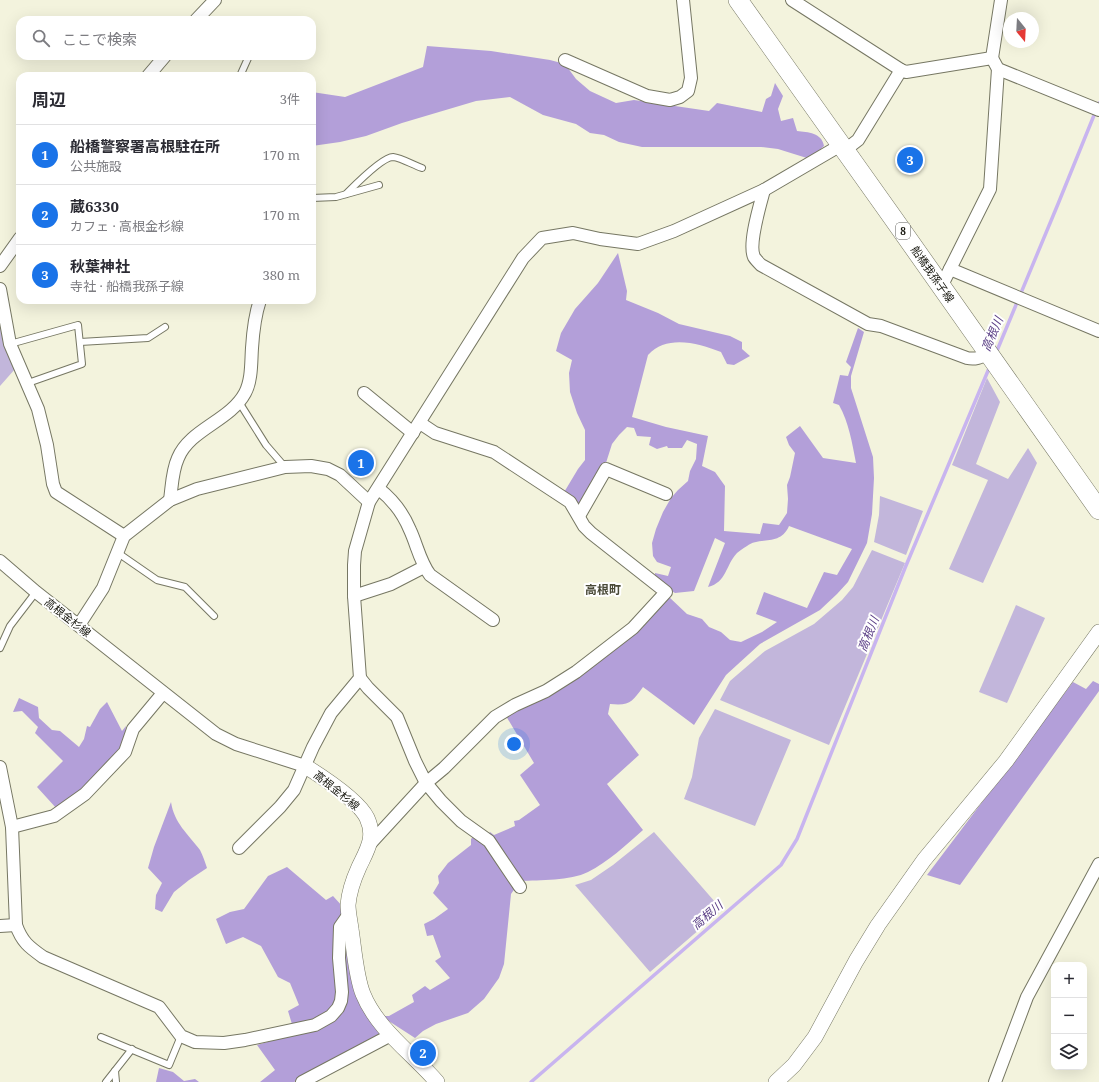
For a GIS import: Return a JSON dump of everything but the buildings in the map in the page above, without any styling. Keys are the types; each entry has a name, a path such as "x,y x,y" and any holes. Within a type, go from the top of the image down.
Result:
{"main road":[{"name":"船橋我孫子線","path":"738,0 1099,510"}],"street":[{"path":"200,16 214,0"},
{"path":"565,60 647,96 670,100 680,97 688,91 691,78 683,0"},
{"path":"792,0 906,72 995,64 1095,108"},
{"path":"941,286 990,189 995,64 1001,0"},
{"path":"153,72 162,60"},
{"path":"520,887 489,841 461,820 441,801 426,783 415,761 397,717 360,678 354,596 355,551 369,502 523,258 542,238 573,233 600,239 638,244 674,231 764,190 858,140 902,70"},
{"path":"764,190 758,210 753,249 754,258 761,265 868,324 882,326 974,360 989,353"},
{"path":"0,265 16,243"},
{"path":"950,269 1099,331"},
{"path":"0,289 10,344 28,382 38,409 47,445 53,484 56,492 124,536"},
{"path":"170,500 174,469 178,457 185,447 190,440 225,416 239,402 246,392 249,380 252,347 259,304"},
{"path":"364,393 416,428 494,452 570,502 584,526 591,533 666,592 633,628 576,672 546,691 515,705 495,717 444,768 426,783 370,845"},
{"path":"79,625 103,588 124,536 170,500 197,489 285,466 311,466 328,469 340,476 369,502"},
{"path":"579,516 606,469 666,494"},
{"path":"378,489 388,496 399,509 410,530 424,567 430,575 493,620"},
{"name":"高根金杉線","path":"0,561 36,592 216,734 236,744 305,766 330,782 362,811 369,825 371,838 370,845 353,882 348,905 362,993 370,1010 391,1035 437,1082"},
{"path":"354,596 390,584 424,567"},
{"path":"776,1082 794,1065 815,1037 856,961 878,925 924,860 1006,761 1099,632"},
{"path":"239,848 280,807 294,790 313,747 331,713 360,678"},
{"path":"12,827 54,816 85,794 125,752 133,729 163,693"},
{"path":"0,767 12,827 16,925 19,935 26,945 43,957 159,1007 181,1036 196,1042 224,1043 315,1025 331,1016 338,1008 341,1001 342,992 339,958 340,927 349,914"},
{"path":"995,1082 1027,997 1099,864"},
{"path":"0,926 16,925"},
{"path":"302,1082 391,1035"}],"lane":[{"path":"242,72 247,60"},
{"path":"346,194 363,177 383,161 391,157 398,158 422,168"},
{"path":"316,198 336,197 379,185"},
{"path":"10,344 78,326 82,364 28,382"},
{"path":"80,342 148,338 165,328"},
{"path":"239,402 266,445 285,466"},
{"path":"118,553 157,580 185,587 214,616"},
{"path":"0,648 10,626 36,592"},
{"path":"101,1037 169,1065 181,1036"},
{"path":"106,1082 132,1050"},
{"path":"115,1071 116,1082"}],"shaded area":[{"path":"427,46 491,51 550,60 565,64 576,79 590,91 616,103 634,100 709,111 717,103 762,112 766,99 771,96 775,83 783,96 778,109 781,121 793,118 797,131 814,134 820,138 824,146 810,159 778,149 761,147 642,147 619,142 604,135 590,133 576,124 543,115 510,97 476,101 402,123 366,136 316,145 316,93 345,97 423,67"},
{"path":"618,253 627,291 626,300 658,313 679,324 730,336 742,342 742,349 750,356 734,365 727,364 721,352 693,343 673,342 656,348 648,355 632,417 666,427 708,436 702,466 715,472 725,486 724,531 760,534 763,523 779,525 787,513 787,485 795,453 789,445 786,437 800,426 823,458 856,463 850,433 845,419 839,405 833,403 840,375 848,376 851,367 846,362 858,328 864,332 851,376 851,388 873,457 874,478 872,514 867,543 848,582 837,594 820,610 760,644 726,675 694,725 643,687 630,702 610,704 608,714 639,755 607,784 643,830 610,858 581,875 564,879 520,881 511,894 504,964 499,978 484,999 468,1013 436,1024 423,1031 415,1038 381,1016 389,1016 414,1002 412,995 425,986 430,990 450,978 435,961 441,957 433,935 427,936 424,924 448,909 433,893 439,883 438,876 448,863 471,845 471,839 475,835 483,840 490,832 494,835 515,826 514,821 519,820 540,805 520,775 534,763 506,716 590,668 621,646 648,620 668,596 687,614 702,619 709,627 721,632 730,640 741,642 762,632 777,622 756,614 764,592 807,608 824,572 837,575 852,549 789,526 780,537 752,543 737,553 719,581 708,587 725,543 715,538 694,591 675,593 655,581 655,573 668,576 671,567 657,562 653,556 652,543 663,512 671,498 688,481 690,471 696,459 697,444 687,440 682,448 668,448 667,446 657,449 649,445 651,437 637,436 634,428 627,427 612,444 605,466 579,509 563,494 585,460 585,430 570,392 569,373 572,360 556,351 561,333 575,309 598,283"},
{"path":"0,317 4,344 15,369 0,386"},
{"path":"987,378 1000,402 976,464 1008,479 1028,448 1037,463 983,583 949,569 988,480 952,465"},
{"path":"880,496 923,511 906,555 874,542 879,515"},
{"path":"872,550 905,563 829,745 720,700 730,681 765,651 814,624 842,600 853,587"},
{"path":"1016,605 1045,618 1007,703 979,692"},
{"path":"1093,681 1099,684 1099,691 960,885 927,875 1073,682 1086,689"},
{"path":"19,698 38,707 39,718 52,730 60,731 79,747 84,739 87,726 90,727 100,709 107,702 122,731 126,726 124,748 83,791 57,809 37,787 63,761 35,733 38,727 22,711 13,712"},
{"path":"715,709 791,740 755,826 684,799 692,777 699,738"},
{"path":"171,802 178,822 200,850 207,868 174,892 162,912 155,909 156,895 162,883 148,868 154,847"},
{"path":"654,832 722,910 650,972 575,885 591,880 613,865"},
{"path":"287,867 326,900 333,896 343,907 382,1036 294,1082 260,1082 275,1070 257,1045 295,1034 288,1011 299,1005 290,983 278,977 261,946 243,937 226,944 216,919 230,912 244,909 268,876"},
{"path":"159,1068 173,1072 184,1081 195,1079 199,1082 156,1082"}],"waterway":[{"name":"高根川","path":"996,353 1099,103"},
{"name":"高根川","path":"531,1082 781,865 797,839 905,568 990,366"}],"place":[{"name":"秋葉神社","path":"910,160"},
{"name":"船橋警察署高根駐在所","path":"361,463"},
{"name":"蔵6330","path":"423,1053"}],"district":[{"name":"高根町","path":"603,589"}]}
